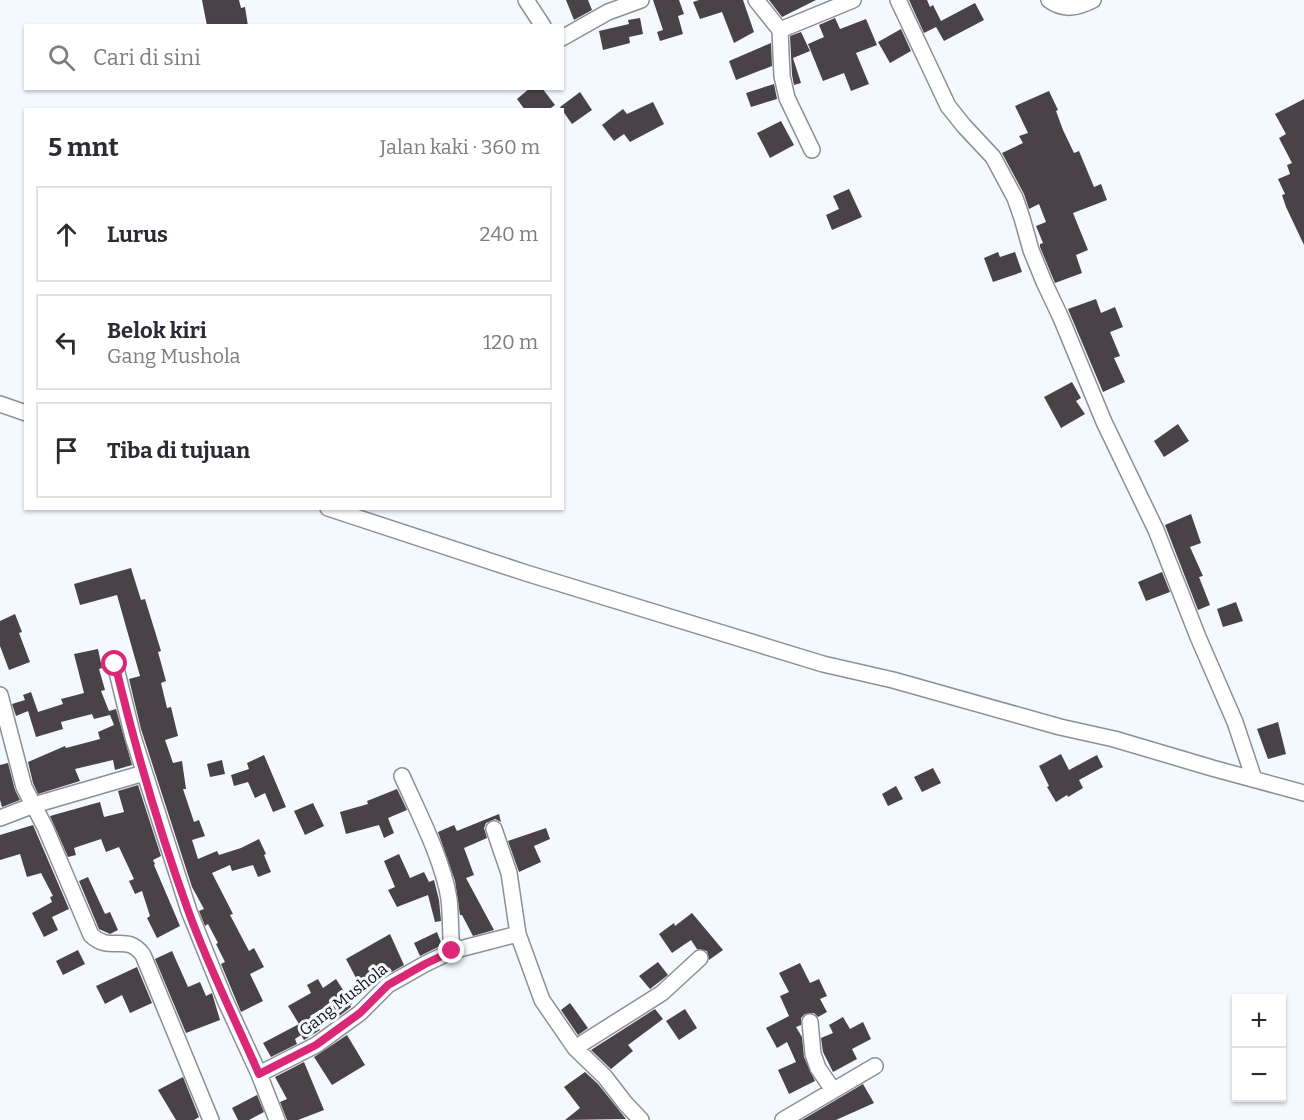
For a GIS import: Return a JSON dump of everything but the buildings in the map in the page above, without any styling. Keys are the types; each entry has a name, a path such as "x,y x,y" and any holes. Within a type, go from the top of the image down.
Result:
{"street":[{"path":"526,0 542,24"},
{"path":"564,37 608,12 641,0"},
{"path":"756,0 780,30 782,76 787,98 812,150"},
{"path":"780,30 853,0"},
{"path":"898,0 948,106 993,157 1015,198 1031,250 1044,282 1104,422 1156,530 1234,722 1254,779"},
{"path":"1049,0 1061,8 1071,8 1082,6 1093,0"},
{"path":"0,404 24,412"},
{"path":"334,510 504,566 823,664 893,680 1304,793"},
{"path":"115,664 133,737 189,911 278,1120"},
{"path":"0,695 24,787 45,827 92,935 106,944 129,943 143,955 211,1120"},
{"path":"0,818 34,805 144,773"},
{"path":"402,776 429,836 445,882 449,900 452,951"},
{"path":"494,829 509,873 518,934 542,1000 576,1048 605,1077 641,1120"},
{"name":"Gang Mushola","path":"259,1074 316,1045 360,1013 388,985 425,964 452,951 518,934"},
{"path":"576,1048 662,993 700,958"},
{"path":"810,1022 813,1054 818,1068 832,1090"},
{"path":"783,1120 876,1066"}],"route":[{"path":"115,664 133,737 189,911 225,1000 259,1074 316,1045 360,1013 380,992 398,978 452,951"}]}
